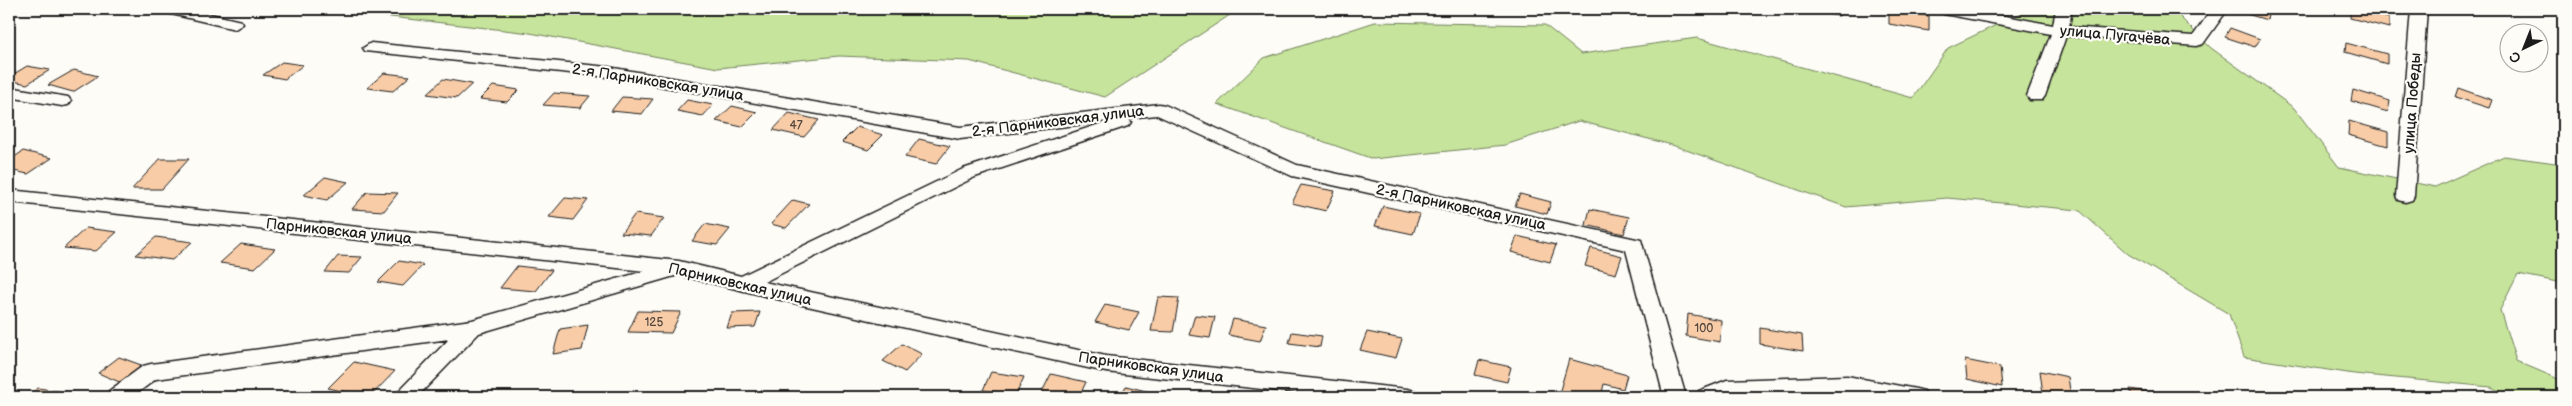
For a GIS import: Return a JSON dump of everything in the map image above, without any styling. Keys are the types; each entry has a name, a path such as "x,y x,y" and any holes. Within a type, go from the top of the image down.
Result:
{"street":[{"path":"168,9 235,24"},
{"name":"улица Пугачёва","path":"1944,9 2060,31 2197,41 2220,9"},
{"path":"2036,96 2060,31 2064,9"},
{"name":"улица Победы","path":"2405,196 2419,9"},
{"name":"2-я Парниковская улица","path":"371,48 608,72 960,133 1159,109 1292,170 1634,245 1676,397"},
{"path":"9,92 62,101"},
{"path":"742,284 969,173 1159,109"},
{"name":"Парниковская улица","path":"9,196 679,268 742,284 1106,364 1407,397"},
{"path":"117,397 151,372 472,328 679,268"},
{"path":"404,397 472,328"},
{"path":"1707,397 1727,388 1847,390 1916,397"}],"green space":[{"path":"321,9 1234,9 1236,11 1105,97 969,61 839,56 718,68 530,33"},
{"path":"2030,9 2173,10 2211,48 2294,108 2339,167 2435,187 2504,156 2563,164 2563,283 2518,274 2500,310 2516,361 2563,381 2563,397 2511,397 2491,387 2354,374 2244,357 2229,314 2128,254 2079,210 1947,198 1846,207 1672,145 1579,121 1505,145 1373,159 1217,104 1264,58 1375,22 1545,25 1581,54 1697,38 1913,98 1948,48"}],"building":[{"path":"1812,9 1839,9 1839,16 1812,12"},
{"path":"1889,9 1929,16 1929,31 1889,24"},
{"path":"2230,9 2269,9 2267,20"},
{"path":"2351,9 2389,18 2389,28 2350,18"},
{"path":"2230,28 2260,39 2255,47 2225,37"},
{"path":"2346,43 2387,54 2387,64 2345,52"},
{"path":"282,62 303,65 285,79 263,75"},
{"path":"27,66 50,70 27,84 9,80 9,77"},
{"path":"74,70 98,76 73,92 48,85"},
{"path":"384,73 410,76 393,91 367,88"},
{"path":"443,79 472,84 457,98 427,94"},
{"path":"493,86 519,90 507,102 480,99"},
{"path":"2458,88 2492,100 2489,108 2455,97"},
{"path":"2353,90 2390,101 2388,112 2351,101"},
{"path":"554,93 590,96 580,108 543,105"},
{"path":"622,97 653,99 642,114 611,111"},
{"path":"687,100 713,105 703,116 677,111"},
{"path":"732,106 757,112 742,127 716,121"},
{"path":"789,113 819,120 804,137 773,130"},
{"path":"2349,121 2388,132 2388,146 2348,135"},
{"path":"857,127 883,135 868,150 842,142"},
{"path":"919,139 950,146 936,164 905,157"},
{"path":"23,151 52,158 28,174 9,170 9,161"},
{"path":"160,159 189,159 162,189 132,189"},
{"path":"325,177 348,182 327,200 304,195"},
{"path":"1301,185 1335,191 1326,211 1292,203"},
{"path":"367,192 398,193 384,211 352,209"},
{"path":"1520,194 1551,202 1547,214 1515,206"},
{"path":"565,198 588,200 573,220 549,217"},
{"path":"793,200 809,204 786,228 771,224"},
{"path":"1383,206 1420,214 1413,234 1375,226"},
{"path":"1590,209 1629,217 1624,234 1586,225"},
{"path":"635,214 664,218 651,236 621,233"},
{"path":"705,224 730,229 717,245 692,241"},
{"path":"86,228 117,232 96,251 64,248"},
{"path":"1517,236 1556,245 1550,262 1511,252"},
{"path":"156,237 192,242 172,260 136,255"},
{"path":"241,244 275,249 255,268 220,263"},
{"path":"1591,248 1622,256 1616,274 1585,266"},
{"path":"338,256 362,257 349,273 325,272"},
{"path":"399,261 423,265 403,286 378,282"},
{"path":"517,266 552,270 536,291 500,288"},
{"path":"1158,297 1179,298 1173,332 1151,331"},
{"path":"1105,305 1139,312 1129,330 1095,322"},
{"path":"638,311 681,312 671,333 628,332"},
{"path":"760,312 755,327 727,328 732,313"},
{"path":"1688,314 1721,320 1720,342 1686,336"},
{"path":"1195,315 1215,317 1210,338 1189,335"},
{"path":"1233,319 1266,325 1260,341 1228,335"},
{"path":"588,325 582,350 553,354 560,329"},
{"path":"1760,328 1802,335 1803,351 1760,344"},
{"path":"1292,332 1322,336 1320,347 1289,343"},
{"path":"1367,332 1402,339 1396,358 1360,350"},
{"path":"902,344 922,354 905,372 883,361"},
{"path":"119,357 144,366 122,383 98,373"},
{"path":"1569,359 1627,375 1623,389 1604,384 1601,397 1558,397"},
{"path":"1479,360 1511,367 1507,382 1475,375"},
{"path":"1965,360 2000,367 2002,387 1967,379"},
{"path":"354,362 395,371 370,397 328,388"},
{"path":"2040,371 2068,377 2071,397 2043,394"},
{"path":"991,372 1024,377 1016,395 983,390"},
{"path":"1051,374 1086,382 1079,397 1040,396"},
{"path":"1126,386 1162,395 1161,397 1120,397"},
{"path":"38,388 79,394 75,397 28,397"},
{"path":"2130,389 2169,395 2169,397 2132,397"}]}
